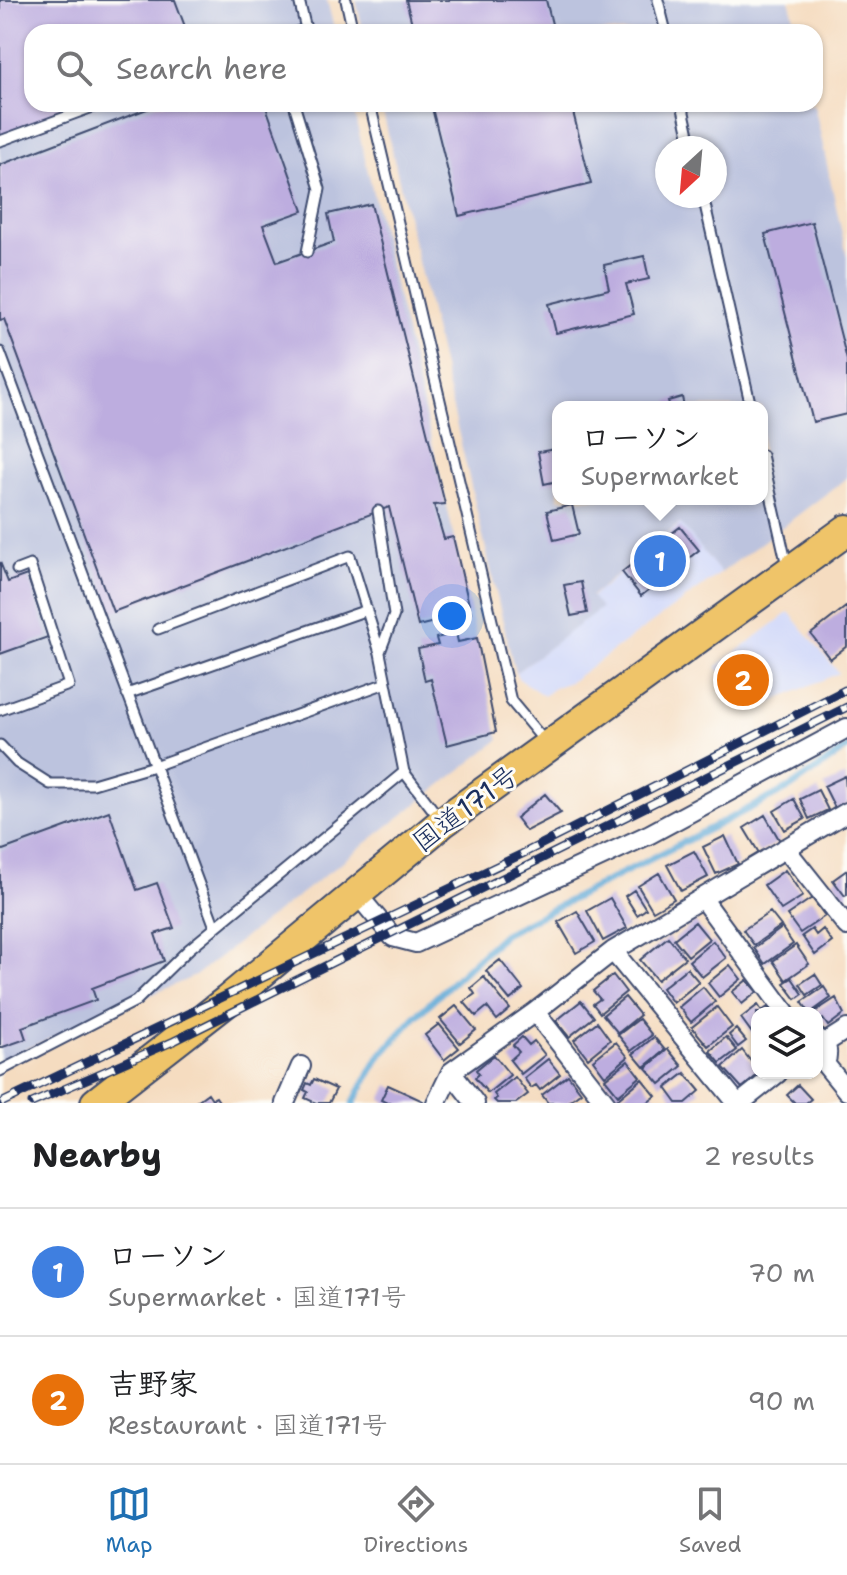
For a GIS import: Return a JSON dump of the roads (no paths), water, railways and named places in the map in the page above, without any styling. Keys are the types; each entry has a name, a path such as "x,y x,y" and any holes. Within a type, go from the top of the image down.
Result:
{"highway":[{"name":"国道171号","path":"96,1103 227,1001 443,822 847,530"}],"street":[{"path":"356,893 393,937 416,943 650,834 847,728"},
{"path":"436,1103 451,1072 613,951 847,812"},
{"path":"785,848 847,926"},
{"path":"702,898 782,1007"},
{"path":"613,951 738,1103 770,1079"},
{"path":"535,1012 606,1103"},
{"path":"823,1039 847,1029"},
{"path":"823,1045 828,1056 823,1062"},
{"path":"285,1103 301,1066"},
{"path":"823,1067 847,1091"},
{"path":"451,1072 475,1103"}],"lane":[{"path":"299,0 305,24"},
{"path":"346,0 351,24"},
{"path":"658,0 664,24"},
{"path":"0,141 79,112"},
{"path":"296,112 320,189 307,252"},
{"path":"372,112 511,701 548,747"},
{"path":"684,112 689,136"},
{"path":"706,208 750,401"},
{"path":"0,352 215,927"},
{"path":"768,481 789,573"},
{"path":"378,511 394,615 380,653"},
{"path":"158,629 350,556 380,653 404,772 443,822"},
{"path":"0,710 69,685 30,565 17,570"},
{"path":"127,694 367,610"},
{"path":"0,745 17,763 50,784 93,784 154,766 386,683"},
{"path":"0,1071 136,1001 189,949 404,772"}],"waterway":[{"path":"353,1103 379,1057 416,1016 504,934 791,787 847,748"}],"railway":[{"path":"1,1103 522,854 847,689"},
{"path":"32,1103 174,1041 847,707"}],"place":[{"name":"ローソン","path":"660,561"},
{"name":"吉野家","path":"743,680"}]}
